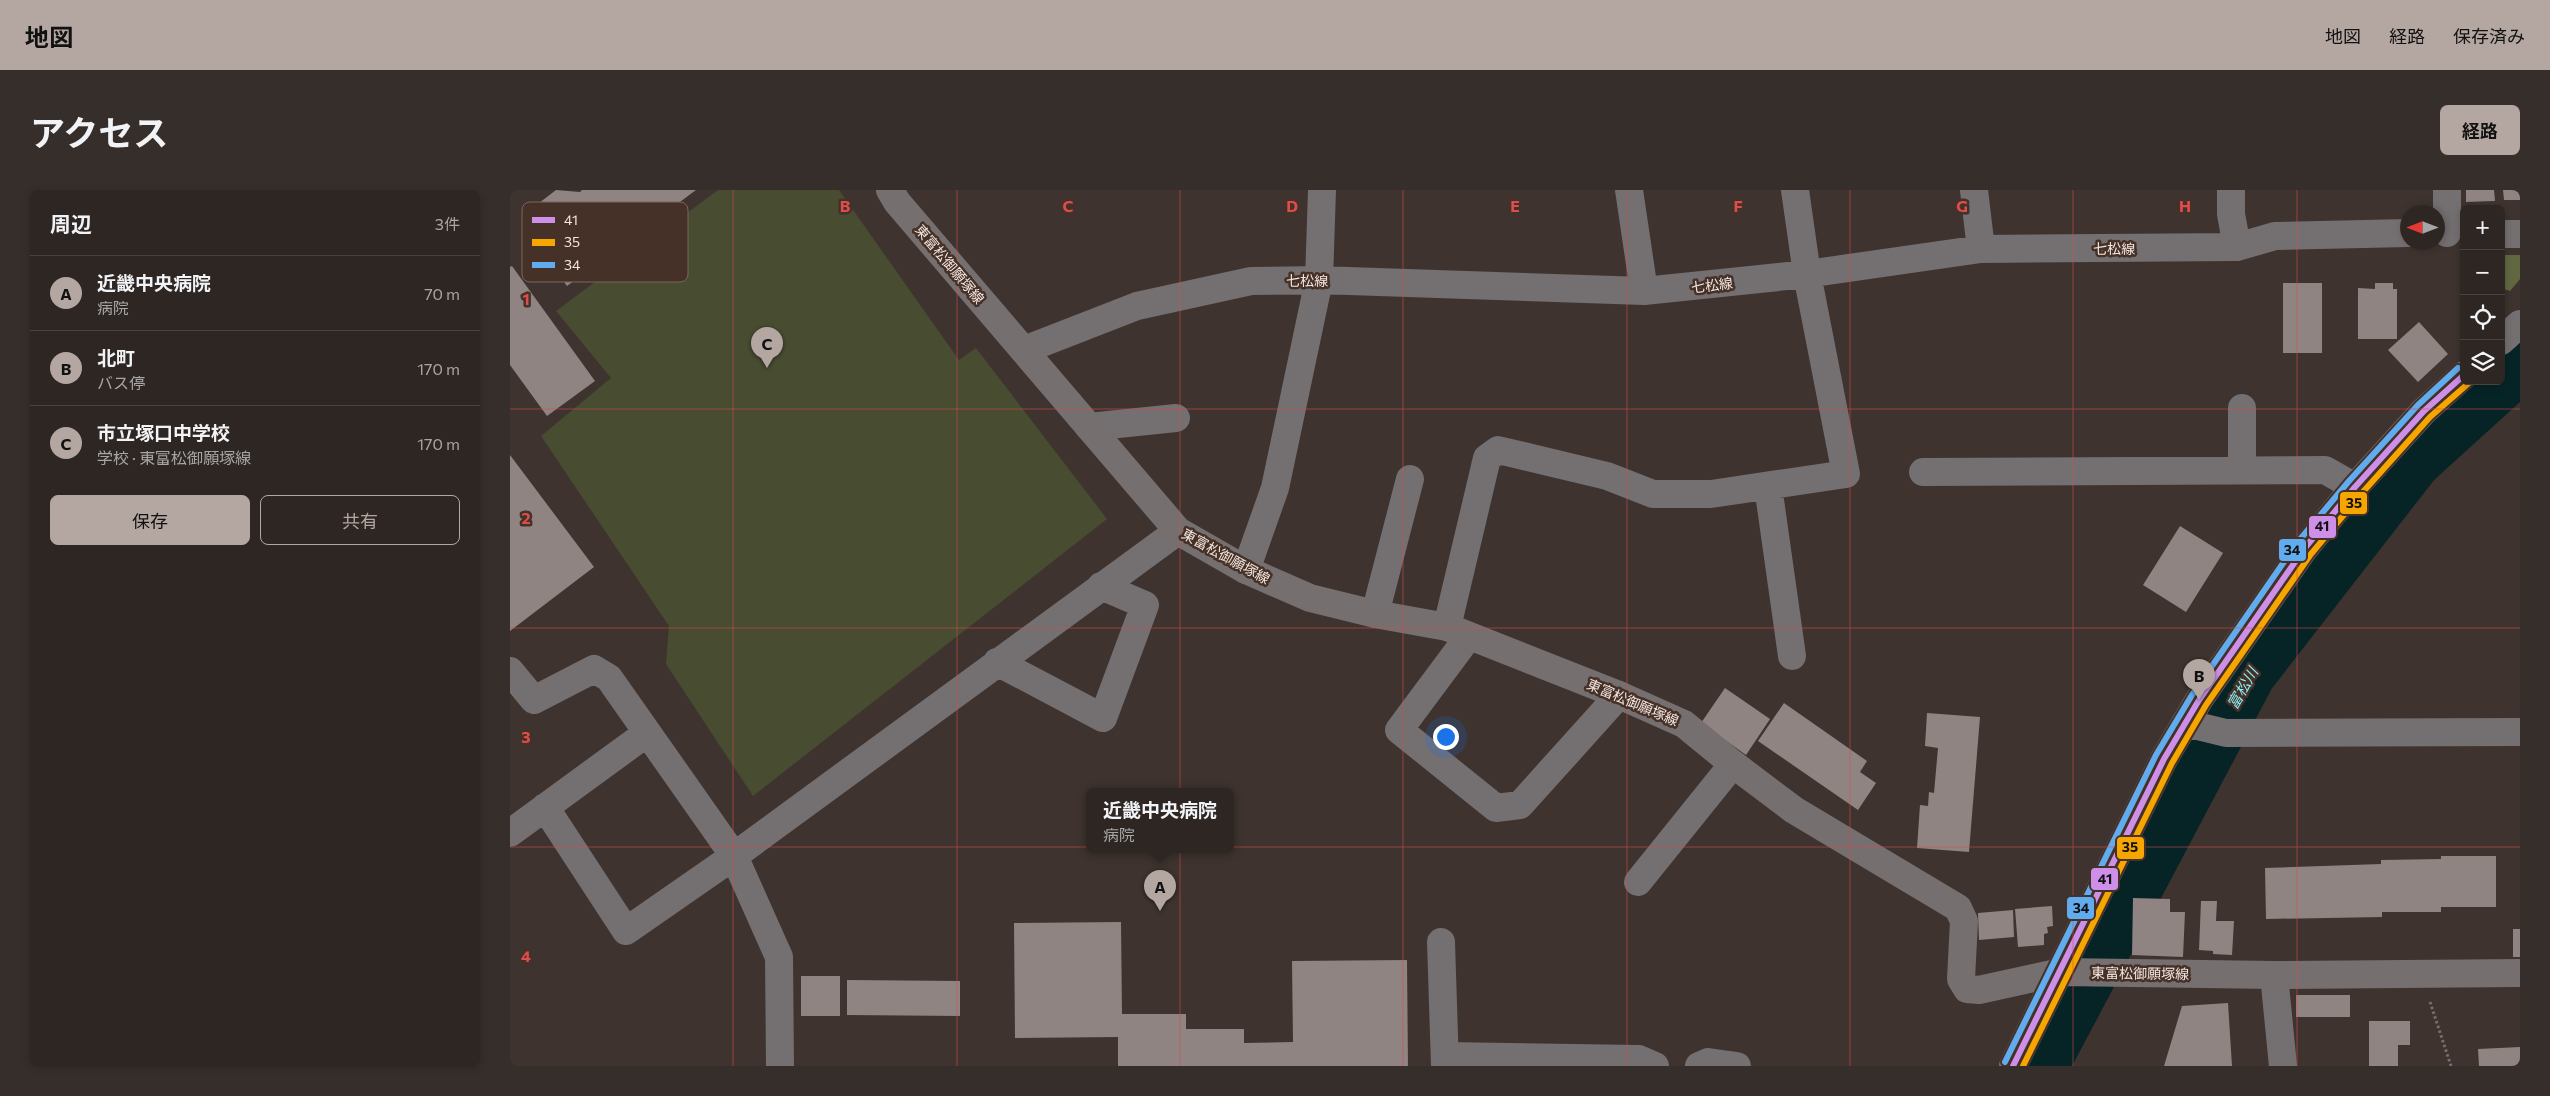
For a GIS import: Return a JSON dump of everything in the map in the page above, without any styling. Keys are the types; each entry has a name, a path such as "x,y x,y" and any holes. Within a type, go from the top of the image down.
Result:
{"main road":[{"name":"東富松御願塚線","path":"890,190 897,202 1178,531 1246,570 1310,598 1458,632 1619,695 1684,724 1794,810 1958,908 1964,921 1961,979 1967,988 1979,990 2061,972 2274,975 2520,972"}],"street":[{"path":"1246,570 1275,488 1319,280 1322,190"},
{"path":"1629,190 1644,291"},
{"path":"1619,695 1520,805 1496,808 1399,730 1458,632 1487,458 1498,450 1607,476 1653,494 1711,494 1846,474 1807,274 1795,190"},
{"path":"1974,190 1981,249"},
{"path":"2231,190 2231,214 2237,248"},
{"path":"2447,190 2449,233"},
{"name":"七松線","path":"1024,350 1137,306 1251,281 1319,280 1644,291 1807,274 1981,249 2237,248 2275,236 2400,233"},
{"path":"2505,234 2520,234"},
{"path":"2502,340 2520,324"},
{"path":"2013,1066 2061,972 2164,759 2206,728 2304,549 2355,487 2424,411 2460,379"},
{"path":"2242,408 2242,470"},
{"path":"1089,427 1176,418"},
{"path":"1922,472 2325,470 2355,487"},
{"path":"1375,614 1410,479"},
{"path":"1768,486 1792,656"},
{"path":"545,807 626,931 734,856 1178,531"},
{"path":"997,662 1102,718 1145,604 1101,586"},
{"path":"510,671 534,700 594,669 608,678 734,856 778,957 780,1066"},
{"path":"2206,728 2520,732"},
{"path":"510,833 647,733"},
{"path":"1638,882 1733,764"},
{"path":"1441,942 1445,1061 1639,1059 1654,1066"},
{"path":"2274,975 2283,1066"},
{"path":"1698,1066 1708,1062 1737,1066"}],"path":[{"path":"2430,1001 2451,1066"}],"green space":[{"path":"718,190 839,190 959,360 976,348 1107,519 753,796 666,664 669,626 541,436 611,378 556,311 595,282 688,282 688,212"},
{"path":"2505,255 2520,255 2520,279 2510,291 2505,289"}],"building":[{"path":"556,190 580,192 582,190 696,190 680,202 540,202"},
{"path":"2466,190 2494,190 2495,201 2466,202"},
{"path":"2503,190 2520,190 2520,200 2504,200"},
{"path":"512,266 595,381 547,416 510,365 510,267"},
{"path":"564,282 572,282 567,286"},
{"path":"2283,283 2322,283 2322,353 2283,353"},
{"path":"2375,283 2393,283 2393,289 2397,289 2397,339 2358,339 2358,288 2375,289"},
{"path":"2419,322 2448,354 2418,382 2388,350"},
{"path":"510,455 594,567 510,631"},
{"path":"2180,526 2223,553 2186,612 2143,585"},
{"path":"1725,688 1770,719 1746,755 1701,723"},
{"path":"1784,703 1867,761 1860,772 1876,783 1858,810 1758,741"},
{"path":"1927,713 1980,717 1969,852 1917,848 1920,805 1928,806 1929,792 1934,793 1938,748 1925,746"},
{"path":"2441,856 2496,856 2496,907 2441,907 2441,912 2382,912 2382,917 2266,919 2265,868 2381,864 2381,860 2441,859"},
{"path":"2133,898 2170,899 2170,912 2185,912 2183,957 2132,955"},
{"path":"2201,901 2217,901 2216,921 2234,921 2232,955 2213,954 2213,951 2199,950"},
{"path":"2052,906 2053,926 2047,927 2048,933 2044,934 2044,945 2018,947 2015,909"},
{"path":"2013,910 2014,937 1979,940 1978,913"},
{"path":"1121,922 1122,1014 1186,1014 1186,1029 1244,1029 1244,1043 1293,1042 1292,961 1407,960 1408,1066 1118,1066 1118,1037 1015,1038 1014,923"},
{"path":"2513,929 2520,929 2520,957 2513,957"},
{"path":"801,976 840,976 840,1016 801,1016"},
{"path":"847,980 960,981 960,1016 847,1015"},
{"path":"2296,995 2350,995 2350,1017 2296,1017"},
{"path":"2228,1003 2232,1066 2164,1066 2182,1006"},
{"path":"2369,1021 2410,1021 2410,1045 2398,1045 2398,1066 2369,1066"},
{"path":"2520,1047 2520,1066 2479,1066 2478,1049"}],"waterway":[{"name":"富松川","path":"2041,1066 2249,673 2414,461 2520,365"}],"transit line":[{"name":"34","path":"2005,1062 2156,755 2192,695 2297,543 2349,481 2418,405 2458,368"},
{"name":"41","path":"2013,1066 2164,759 2199,700 2304,549 2355,487 2424,411 2460,379"},
{"name":"35","path":"2023,1066 2172,763 2206,705 2311,554 2430,417 2467,385"}],"place":[{"name":"市立塚口中学校","path":"767,368"},
{"name":"北町","path":"2199,700"},
{"name":"近畿中央病院","path":"1160,911"}]}
